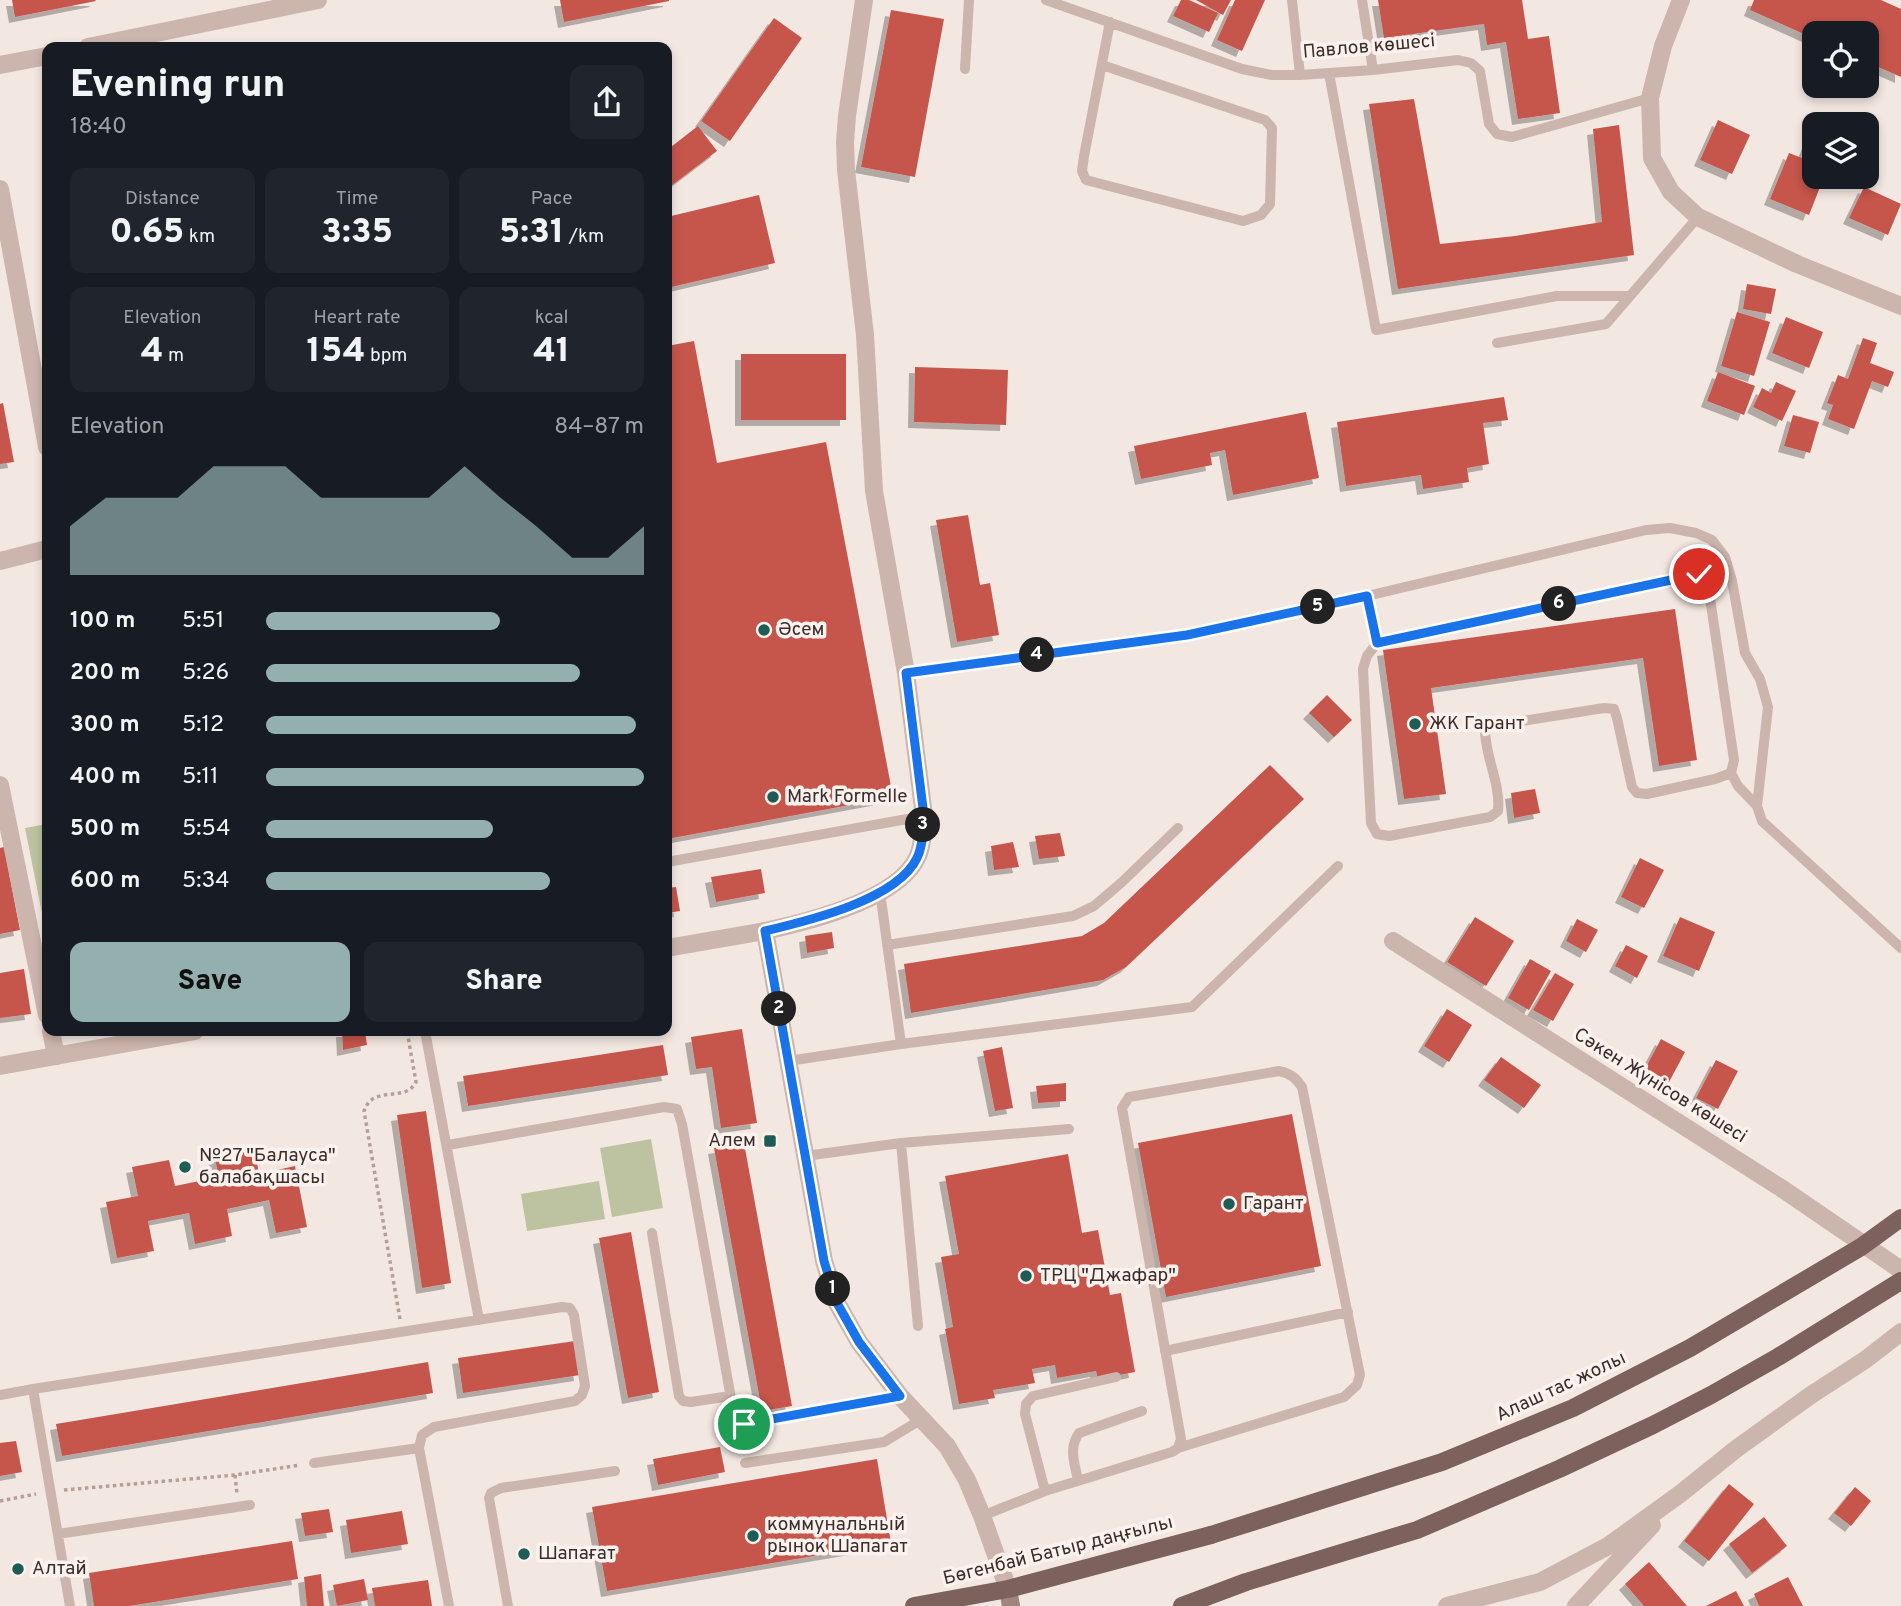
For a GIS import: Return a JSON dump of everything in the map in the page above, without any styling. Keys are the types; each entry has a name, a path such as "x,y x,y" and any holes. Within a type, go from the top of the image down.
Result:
{"main road":[{"name":"Алаш тас жолы","path":"1211,1535 1442,1462 1573,1408 1690,1348 1861,1247 1901,1218"},
{"path":"1182,1606 1246,1582 1417,1530 1559,1469 1711,1395 1901,1281"},
{"name":"Бөгенбай Батыр даңғылы","path":"914,1606 1010,1597 1211,1535"}],"street":[{"path":"112,42 318,0"},
{"path":"672,947 765,931 838,911 880,892 902,878 916,859 922,839 924,816 906,673 874,491 865,335 846,156 847,116 864,0"},
{"path":"1681,0 1663,46 1650,99 1652,158 1671,192 1698,216 1797,264 1901,306"},
{"path":"0,65 42,57"},
{"path":"0,189 42,401"},
{"path":"0,562 42,550"},
{"path":"0,785 42,991"},
{"path":"765,931 824,1261 837,1303 859,1342 900,1396 947,1446 967,1480 1010,1597"},
{"name":"Сәкен Жүнісов көшесі","path":"1393,941 1782,1188 1901,1270"},
{"path":"52,1036 56,1056"},
{"path":"0,1066 56,1056 138,1036"},
{"path":"1447,1606 1540,1582 1608,1546 1736,1449 1901,1332"},
{"path":"1576,1606 1680,1494"}],"lane":[{"path":"965,69 970,0"},
{"name":"Павлов көшесі","path":"1046,0 1242,69 1272,75 1373,70 1458,60 1471,63 1479,71 1489,124 1497,134 1512,137 1650,99"},
{"path":"1292,0 1300,75"},
{"path":"1362,0 1373,70"},
{"path":"1102,65 1265,120 1272,128 1270,204 1261,215 1243,221 1086,180 1082,171 1110,22"},
{"path":"1329,73 1376,330 1557,296 1630,296"},
{"path":"1497,343 1606,324 1698,216"},
{"path":"906,673 1187,635 1367,596 1646,530 1670,528 1696,533 1713,540 1725,557 1745,653 1760,679 1768,706 1757,806 1762,821 1901,948"},
{"path":"1731,773 1647,794 1637,793 1632,787 1614,709 1604,708 1492,726 1486,730 1486,741 1499,800 1498,811 1490,817 1427,829 1389,836 1377,834 1371,823 1363,669 1367,656 1377,643 1699,574 1707,578 1734,760 1731,773 1738,786 1757,806"},
{"path":"1367,596 1377,643"},
{"path":"672,861 924,816"},
{"path":"887,945 1073,916 1103,899 1178,828"},
{"path":"788,1061 1192,1007 1338,866"},
{"path":"880,892 901,1044"},
{"path":"426,1036 480,1320"},
{"path":"982,1516 1045,1491 1172,1452 1178,1447 1344,1397 1357,1385 1360,1376 1302,1087 1288,1072 1279,1071 1129,1097 1122,1108 1181,1439 1178,1447"},
{"path":"447,1145 664,1107 677,1109 737,1422 744,1424 900,1396"},
{"path":"805,1156 901,1143 1069,1129"},
{"path":"901,1143 918,1326"},
{"path":"652,1233 679,1396 683,1401 691,1402 730,1396"},
{"path":"0,1395 562,1307 570,1308 574,1315 585,1386 582,1395 575,1401 434,1427 422,1435 419,1447 449,1606"},
{"path":"1165,1351 1348,1312"},
{"path":"1045,1491 1025,1413 1026,1404 1032,1396 1116,1377"},
{"path":"33,1390 70,1606"},
{"path":"1078,1481 1072,1449 1073,1441 1079,1433 1142,1411"},
{"path":"745,1463 884,1442 922,1419"},
{"path":"314,1463 419,1447"},
{"path":"508,1606 489,1498 491,1493 501,1488 615,1471"},
{"path":"58,1534 250,1505"}],"path":[{"path":"402,1332 364,1111 369,1101 410,1091 415,1086 408,1036"},
{"path":"0,1500 51,1492 235,1475 314,1463"}],"green space":[{"path":"42,825 42,913 25,828"},
{"path":"651,1139 663,1208 612,1217 600,1148"},
{"path":"599,1181 605,1219 527,1231 521,1194"}],"building":[{"path":"12,0 95,0 96,1 15,17"},
{"path":"560,0 669,0 669,1 564,22"},
{"path":"1181,0 1189,0 1218,13 1209,32 1173,16"},
{"path":"1196,0 1231,0 1223,15"},
{"path":"1235,0 1265,0 1242,51 1217,40"},
{"path":"1378,0 1522,0 1528,39 1549,36 1560,113 1518,119 1506,42 1487,45 1484,24 1384,38"},
{"path":"1754,0 1881,0 1901,9 1901,77 1879,67 1879,21 1802,21 1802,33 1750,10"},
{"path":"891,10 944,19 915,177 861,167"},
{"path":"774,18 802,38 730,141 701,121"},
{"path":"1414,99 1440,244 1515,236 1602,222 1593,129 1619,125 1634,255 1398,289 1369,104"},
{"path":"1718,120 1750,135 1732,174 1700,160"},
{"path":"698,126 717,151 672,185 672,146"},
{"path":"1789,153 1802,158 1802,189 1819,189 1809,215 1770,199"},
{"path":"1863,189 1901,204 1888,235 1849,218"},
{"path":"759,195 775,263 672,287 672,216"},
{"path":"1747,284 1776,289 1771,314 1743,309"},
{"path":"1737,312 1770,322 1754,376 1721,366"},
{"path":"1786,317 1823,332 1809,368 1772,353"},
{"path":"1863,338 1877,343 1870,363 1894,372 1888,387 1872,381 1854,429 1828,419 1833,405 1827,403 1838,375 1848,379"},
{"name":"Әсем","path":"694,341 717,463 826,442 893,797 672,838 672,345"},
{"path":"741,354 846,354 846,420 741,420"},
{"path":"915,367 1008,370 1006,425 914,422"},
{"path":"1718,372 1755,386 1744,415 1707,401"},
{"path":"1776,382 1796,391 1782,421 1753,407 1762,388 1771,393"},
{"path":"1504,397 1508,420 1483,423 1489,464 1467,468 1469,482 1423,489 1421,475 1346,486 1337,422"},
{"path":"3,403 14,462 0,464 0,404"},
{"path":"1306,412 1319,478 1233,495 1225,450 1210,453 1212,465 1141,479 1134,446"},
{"path":"1793,415 1819,422 1810,453 1784,446"},
{"path":"968,515 980,585 990,583 999,635 957,642 936,520"},
{"name":"ЖК Гарант","path":"1675,609 1697,760 1659,766 1643,658 1431,688 1446,794 1404,799 1383,650"},
{"path":"1327,695 1352,720 1334,737 1309,713"},
{"path":"1270,765 1304,799 1126,967 1103,980 911,1013 904,964 1082,936 1104,923"},
{"path":"1535,789 1540,813 1514,818 1511,793"},
{"path":"1060,833 1065,856 1039,859 1035,836"},
{"path":"1013,842 1019,867 994,870 991,846"},
{"path":"4,847 20,930 0,934 0,848"},
{"path":"1640,858 1664,870 1644,908 1621,897"},
{"path":"761,869 765,893 716,902 711,877"},
{"path":"672,887 676,887 680,911 672,912"},
{"path":"1475,917 1514,941 1486,986 1447,962"},
{"path":"1680,917 1715,932 1699,971 1663,956"},
{"path":"1577,919 1598,930 1586,952 1566,941"},
{"path":"832,932 834,948 807,953 805,936"},
{"path":"1626,945 1648,956 1637,978 1615,966"},
{"path":"1530,959 1551,971 1529,1010 1508,998"},
{"path":"24,969 31,1014 0,1018 0,973"},
{"path":"1555,973 1574,984 1553,1021 1533,1010"},
{"path":"1447,1009 1472,1025 1449,1062 1424,1046"},
{"path":"742,1029 757,1123 721,1128 712,1067 696,1069 691,1037"},
{"path":"342,1036 366,1036 367,1045 343,1050"},
{"path":"1661,1039 1685,1052 1669,1082 1645,1069"},
{"path":"663,1045 668,1075 468,1106 463,1076"},
{"path":"1002,1047 1013,1108 995,1111 983,1051"},
{"path":"1501,1057 1541,1085 1524,1108 1484,1080"},
{"path":"1716,1060 1738,1071 1718,1109 1696,1098"},
{"path":"1066,1083 1066,1101 1038,1103 1036,1086"},
{"path":"426,1111 451,1283 422,1288 397,1115"},
{"name":"Гарант","path":"1292,1114 1321,1266 1166,1297 1138,1143"},
{"path":"744,1143 792,1406 762,1411 714,1148"},
{"path":"254,1146 259,1174 295,1166 307,1227 276,1233 269,1200 227,1209 232,1236 195,1244 189,1213 148,1221 154,1251 117,1258 106,1202 138,1196 132,1167 169,1160 175,1186 219,1177 214,1154"},
{"path":"1068,1154 1082,1233 1098,1230 1110,1295 1121,1293 1135,1372 1098,1379 1096,1371 1057,1378 1055,1365 1032,1369 1035,1383 993,1390 995,1398 959,1404 945,1329 953,1327 941,1257 959,1254 945,1176"},
{"path":"631,1232 659,1392 628,1398 599,1238"},
{"path":"575,1341 580,1375 463,1393 458,1358"},
{"path":"428,1362 433,1393 62,1456 56,1424"},
{"path":"16,1441 22,1472 0,1476 0,1443"},
{"path":"720,1447 725,1472 658,1485 653,1459"},
{"path":"877,1459 891,1543 607,1591 592,1507"},
{"path":"1729,1484 1754,1504 1709,1561 1684,1541"},
{"path":"1855,1487 1871,1501 1851,1526 1834,1513"},
{"path":"329,1509 333,1532 305,1536 301,1513"},
{"path":"402,1511 408,1544 351,1553 346,1520"},
{"path":"1764,1517 1787,1546 1752,1573 1729,1544"},
{"path":"292,1541 298,1579 129,1606 94,1606 89,1573"},
{"path":"1649,1562 1687,1606 1644,1606 1625,1584"},
{"path":"321,1574 324,1606 307,1606 304,1577"},
{"path":"1788,1577 1803,1606 1759,1606 1754,1594"},
{"path":"364,1579 368,1600 337,1606 333,1585"},
{"path":"428,1580 432,1606 375,1606 372,1588"},
{"path":"1736,1591 1744,1606 1706,1606"}],"place":[{"name":"Әсем","path":"764,630"},
{"name":"ЖК Гарант","path":"1415,724"},
{"name":"Mark Formelle","path":"773,797"},
{"name":"Алем","path":"770,1141"},
{"name":"№27 \"Балауса\" балабақшасы","path":"185,1167"},
{"name":"Гарант","path":"1229,1204"},
{"name":"ТРЦ \"Джафар\"","path":"1026,1276"},
{"name":"коммунальный рынок Шапагат","path":"753,1536"},
{"name":"Шапағат","path":"524,1554"},
{"name":"Алтай","path":"18,1569"}],"route":[{"path":"744,1424 900,1396 859,1342 837,1303 824,1261 765,931 838,911 872,897 902,878 916,859 922,839 924,816 906,673 1187,635 1367,596 1377,643 1699,574"}]}
